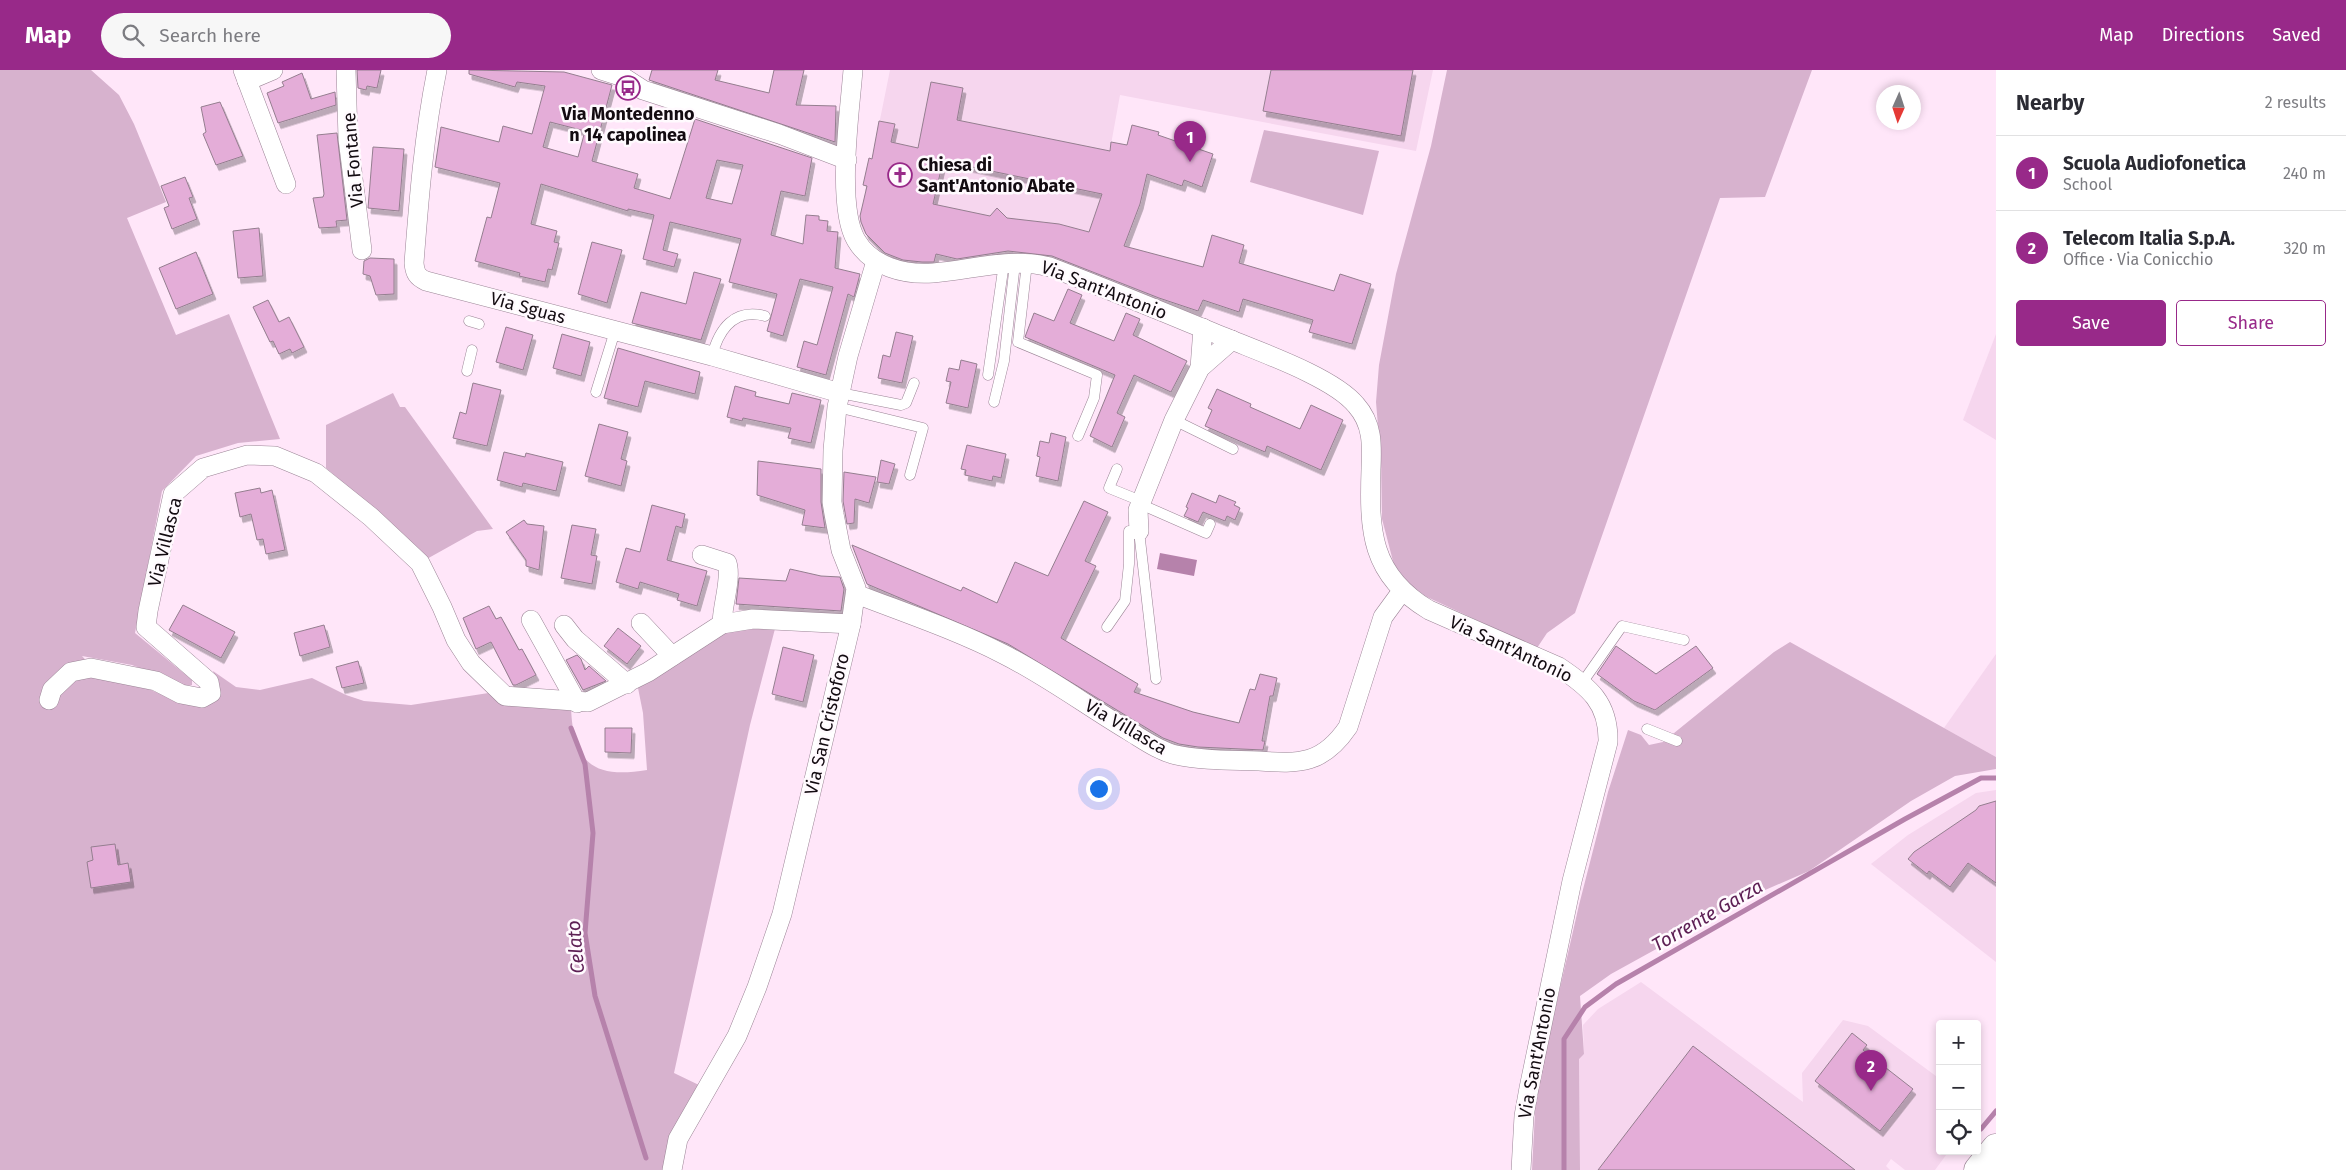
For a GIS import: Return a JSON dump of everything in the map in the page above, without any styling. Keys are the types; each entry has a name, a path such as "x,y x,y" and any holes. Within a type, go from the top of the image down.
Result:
{"main road":[{"path":"1978,1170 1996,1148"}],"street":[{"path":"273,70 245,75 286,184"},
{"name":"Via Fontane","path":"346,70 348,139 362,250"},
{"name":"Via Sguas","path":"437,70 428,112 420,178 414,263 414,271 418,278 426,282 712,356 839,400"},
{"path":"602,70 623,77 642,90 779,134 847,160"},
{"name":"Via Sant'Antonio","path":"853,70 847,160 847,203 856,240 876,261 897,270 931,273 1015,263 1050,267 1247,345 1337,388 1362,412 1371,434 1369,512 1374,540 1388,573 1402,591 1429,610 1559,667 1582,683 1598,699 1607,722 1608,742 1605,760 1572,882 1529,1088 1524,1116 1521,1170"},
{"name":"Via San Cristoforo","path":"672,1170 678,1139 737,1036 758,986 779,923 851,624 856,594 855,584 841,550 832,502 833,450 839,400 858,318 876,261"},
{"path":"1200,368 1203,328"},
{"path":"1134,531 1140,505 1174,420 1200,368 1232,340"},
{"name":"Via Villasca","path":"49,700 52,690 71,672 91,668 156,681 181,694 202,698 210,693 209,682 146,627 148,612 173,494 203,468 247,455 275,456 316,473 371,517 420,563 442,606 456,640 471,663 504,696 577,703 588,702 627,684 722,624 753,619 851,624"},
{"path":"702,555 727,562 730,571 722,607 722,624"},
{"name":"Via Villasca","path":"856,594 983,643 1167,752 1193,758 1287,763 1304,762 1321,755 1330,749 1343,735 1348,727 1383,617 1402,591"},
{"path":"531,620 577,703"},
{"path":"641,623 672,656"},
{"path":"564,625 575,639 627,684"}],"lane":[{"path":"988,375 1015,263"},
{"path":"994,402 1004,361 1015,263"},
{"path":"1015,263 1018,342 1097,375 1094,398 1078,436"},
{"path":"712,356 722,331 737,317 748,313 765,316"},
{"path":"469,321 479,324"},
{"path":"596,392 615,331"},
{"path":"467,371 472,350"},
{"path":"839,400 906,404 914,383"},
{"path":"839,400 923,428 910,475"},
{"path":"1174,420 1233,449"},
{"path":"1117,469 1109,488 1140,505 1206,533 1210,524"},
{"path":"1106,627 1125,601 1134,531"},
{"path":"1134,531 1156,680"},
{"path":"1582,683 1622,626 1684,640"},
{"path":"1647,729 1677,741"}],"shaded area":[{"path":"0,70 91,70 119,95 134,124 166,202 127,218 176,335 229,314 280,439 238,443 196,456 162,491 135,633 192,680 192,685 185,686 132,665 82,656 100,676 136,684 178,701 218,686 213,671 236,687 260,690 312,678 346,695 364,701 411,705 495,692 571,707 576,742 582,754 590,763 600,769 613,772 628,772 647,770 643,713 637,683 723,628 777,621 750,725 674,1073 701,1086 664,1170 0,1170"},
{"path":"890,70 1433,70 1416,151 1120,95 1102,194 1089,232 1059,224 1004,218 984,254 958,259 936,254 933,266 895,259 875,245 862,230 860,222 866,187 863,185 869,158 872,159"},
{"path":"1447,70 1812,70 1765,197 1720,198 1575,613 1547,633 1537,648 1427,597 1409,584 1394,565 1382,519 1381,462 1376,402 1379,365 1396,274 1431,146"},
{"path":"1264,130 1379,151 1363,215 1250,182"},
{"path":"1996,334 1996,440 1963,420"},
{"path":"393,393 400,407 405,407 493,529 477,531 425,560 400,531 326,468 326,425"},
{"path":"1160,553 1197,560 1194,576 1157,569"},
{"path":"1790,642 1996,757 1996,769 1955,776 1911,801 1809,871 1756,894 1611,974 1580,996 1584,1054 1579,1059 1580,1170 1532,1170 1536,1093 1579,905 1608,792 1628,730 1641,735 1649,745 1663,742 1774,652"},
{"path":"1996,654 1996,757 1944,728"},
{"path":"1996,790 1996,962 1871,864 1908,835 1976,793"},
{"path":"1641,982 1803,1102 1802,1073 1843,1020 1868,1026 1936,1076 1936,1155 1946,1155 1935,1170 1905,1170 1891,1159 1886,1166 1890,1170 1580,1170 1579,1058 1584,1054 1583,1025 1598,1009"}],"building":[{"path":"357,70 381,70 377,88 367,86 366,90 358,88"},
{"path":"469,70 564,72 612,85 592,161 638,174 634,188 670,199 695,119 812,158 805,196 781,191 771,235 803,244 806,215 819,216 819,220 828,221 827,231 838,232 835,268 860,274 854,297 848,294 826,375 797,367 804,341 817,345 833,287 800,279 783,336 767,331 777,294 729,282 741,239 670,222 663,250 678,254 674,267 643,259 654,215 628,209 628,211 541,184 531,224 557,231 554,242 559,243 552,270 548,269 545,282 519,276 520,273 475,261 487,217 491,218 500,183 435,167 441,127 499,142 503,126 532,134 545,86 517,82 515,87 469,74","holes":["550,122 585,131 578,157 543,147","717,160 743,165 732,204 706,198"]},
{"path":"652,70 718,70 715,80 769,93 774,70 804,70 796,105 836,106 835,142 649,80"},
{"path":"1271,70 1413,70 1401,136 1263,111"},
{"path":"302,73 311,99 335,92 336,105 278,123 267,93 284,86 282,82"},
{"path":"931,82 963,88 957,120 1110,151 1111,142 1127,145 1132,125 1159,132 1158,135 1213,154 1202,187 1184,180 1182,186 1147,174 1140,204 1124,246 1203,267 1212,235 1244,245 1239,263 1334,291 1340,274 1371,284 1352,344 1309,332 1313,320 1243,299 1239,312 1203,300 1198,311 1159,298 1052,256 1008,251 957,259 936,254 934,262 922,262 903,260 885,253 866,234 860,216 867,186 863,185 869,158 872,159 879,121 895,124 891,142 918,148","holes":["943,161 1102,194 1089,232 1059,224 1007,218 997,208 990,216 933,204"]},
{"path":"220,102 243,156 216,165 203,134 206,132 201,107"},
{"path":"337,133 347,220 336,221 337,227 319,228 313,198 323,197 324,194 317,135"},
{"path":"373,147 404,149 399,211 368,208"},
{"path":"185,177 193,197 189,198 197,219 172,229 164,208 169,206 161,186"},
{"path":"259,228 263,276 238,278 233,231"},
{"path":"592,242 622,250 607,303 578,294"},
{"path":"196,252 213,294 176,309 159,268"},
{"path":"370,258 394,259 394,294 376,295 370,276 363,274 364,261"},
{"path":"694,272 721,279 701,340 632,323 641,292 686,304"},
{"path":"1068,289 1082,295 1070,323 1114,341 1126,313 1140,319 1133,335 1187,361 1171,392 1134,375 1117,413 1125,417 1112,447 1090,436 1115,375 1025,337 1034,313 1054,321"},
{"path":"268,300 279,322 289,317 304,347 292,353 290,349 279,354 273,341 270,342 253,307"},
{"path":"506,327 533,335 523,370 496,362"},
{"path":"896,332 913,336 902,383 878,378 883,355 890,357"},
{"path":"562,334 590,342 581,376 553,368"},
{"path":"618,348 700,372 695,394 645,381 638,407 604,398"},
{"path":"961,360 977,364 968,408 946,403 951,382 946,381 949,368 959,370"},
{"path":"473,383 501,390 487,446 453,438 460,412 466,414"},
{"path":"735,386 756,392 755,396 789,404 792,393 821,400 811,443 788,438 791,428 743,418 742,421 727,417"},
{"path":"1217,389 1251,404 1250,407 1300,429 1311,405 1343,420 1321,470 1267,446 1265,452 1205,426 1212,410 1208,408"},
{"path":"599,424 628,432 621,459 627,461 621,486 585,476"},
{"path":"1051,433 1066,437 1058,481 1036,476 1040,457 1037,456 1040,441 1049,443"},
{"path":"967,445 1006,454 1001,478 993,476 992,481 965,475 966,470 961,469"},
{"path":"504,452 525,457 526,453 563,462 556,491 523,483 522,487 497,480"},
{"path":"881,460 895,464 889,484 877,482"},
{"path":"758,461 821,469 821,502 825,528 802,525 805,510 757,495"},
{"path":"844,472 876,477 869,503 855,499 854,523 847,524 843,501"},
{"path":"260,488 261,493 272,490 285,550 266,554 263,539 257,540 251,514 240,517 235,493"},
{"path":"1192,493 1216,503 1219,495 1236,502 1234,505 1240,508 1235,520 1227,516 1225,521 1203,512 1198,522 1184,516"},
{"path":"1084,501 1108,512 1085,561 1096,566 1061,638 1138,684 1134,692 1193,712 1239,723 1250,689 1255,690 1260,674 1277,678 1273,696 1270,696 1262,741 1265,741 1263,750 1198,747 1179,744 1163,738 1008,644 867,584 852,545 961,591 963,587 997,603 1015,562 1048,576"},
{"path":"652,505 685,514 682,528 676,526 667,560 707,571 697,606 677,600 679,594 640,582 638,589 616,582 626,548 640,552"},
{"path":"524,520 527,524 544,526 539,570 526,566 526,560 506,532"},
{"path":"572,525 596,529 591,555 597,556 592,584 561,578"},
{"path":"790,569 821,576 840,577 844,589 841,611 736,604 739,578 786,581"},
{"path":"183,605 235,632 221,658 169,630"},
{"path":"489,606 496,619 501,617 519,650 522,649 536,675 516,685 513,685 491,642 476,649 463,618"},
{"path":"324,625 330,647 300,656 294,633"},
{"path":"618,628 641,646 627,664 604,646"},
{"path":"1616,646 1656,674 1696,646 1713,668 1655,710 1634,701 1597,674"},
{"path":"783,647 814,655 803,702 772,694"},
{"path":"577,655 581,659 585,670 589,666 606,681 583,690 566,660"},
{"path":"358,661 364,683 342,688 336,667"},
{"path":"605,728 632,728 631,753 605,752"},
{"path":"1996,801 1996,883 1968,863 1950,887 1929,871 1927,874 1908,859 1914,852 1976,810 1979,806"},
{"path":"115,844 118,865 128,863 131,882 91,888 87,862 93,860 91,847"},
{"path":"1852,1033 1867,1045 1863,1050 1913,1089 1880,1131 1815,1081"},
{"path":"1693,1046 1855,1170 1598,1170"}],"waterway":[{"name":"Celato","path":"571,728 585,764 593,833 585,933 595,996 646,1158"},
{"name":"Torrente Garza","path":"1564,1170 1564,1039 1585,1007 1616,984 1905,819 1981,778 1996,778"},
{"path":"1981,1129 1996,1111"}],"place":[{"name":"Via Montedenno n 14 capolinea","path":"628,88"},
{"name":"Scuola Audiofonetica","path":"1190,162"},
{"name":"Chiesa di Sant'Antonio Abate","path":"900,175"},
{"name":"Telecom Italia S.p.A.","path":"1871,1091"}]}
